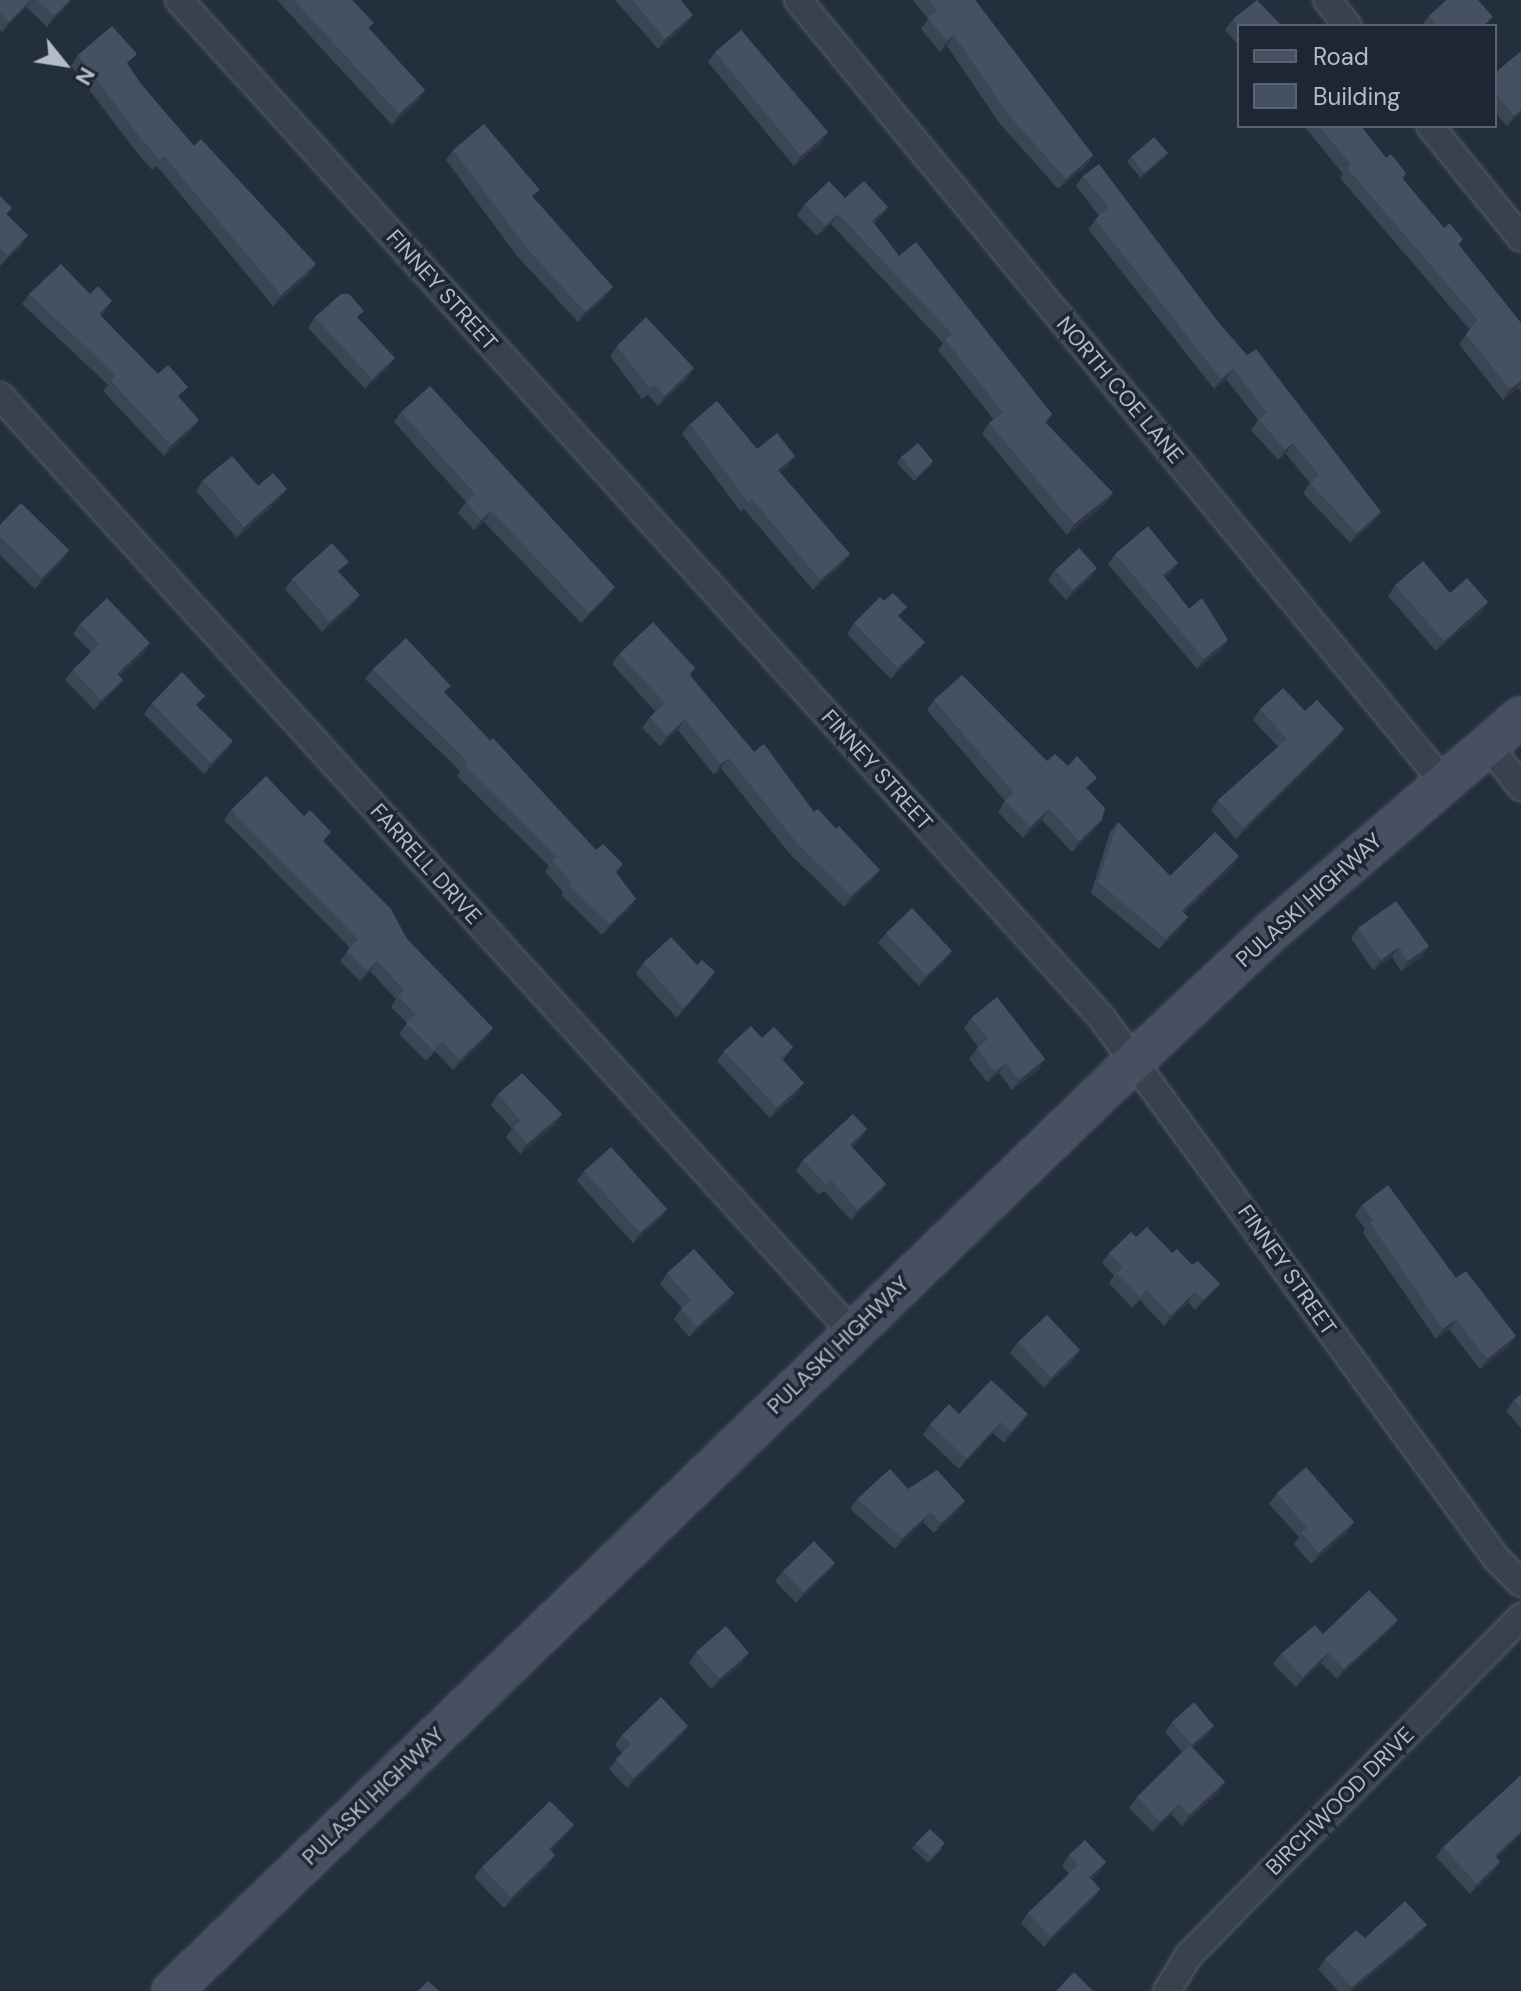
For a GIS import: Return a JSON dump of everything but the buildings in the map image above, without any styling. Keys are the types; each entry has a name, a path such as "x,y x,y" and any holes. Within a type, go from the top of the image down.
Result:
{"main road":[{"name":"PULASKI HIGHWAY","path":"172,1991 851,1331 1136,1059 1442,780 1521,717"}],"street":[{"name":"FINNEY STREET","path":"179,0 1136,1059 1344,1353 1440,1474 1496,1558 1521,1583"},
{"name":"NORTH COE LANE","path":"798,0 1442,780"},
{"path":"1327,0 1346,24"},
{"path":"1432,128 1521,238"},
{"name":"FARRELL DRIVE","path":"0,396 851,1331"},
{"path":"1487,744 1521,787"},
{"name":"BIRCHWOOD DRIVE","path":"1167,1991 1189,1955 1521,1617"}]}
